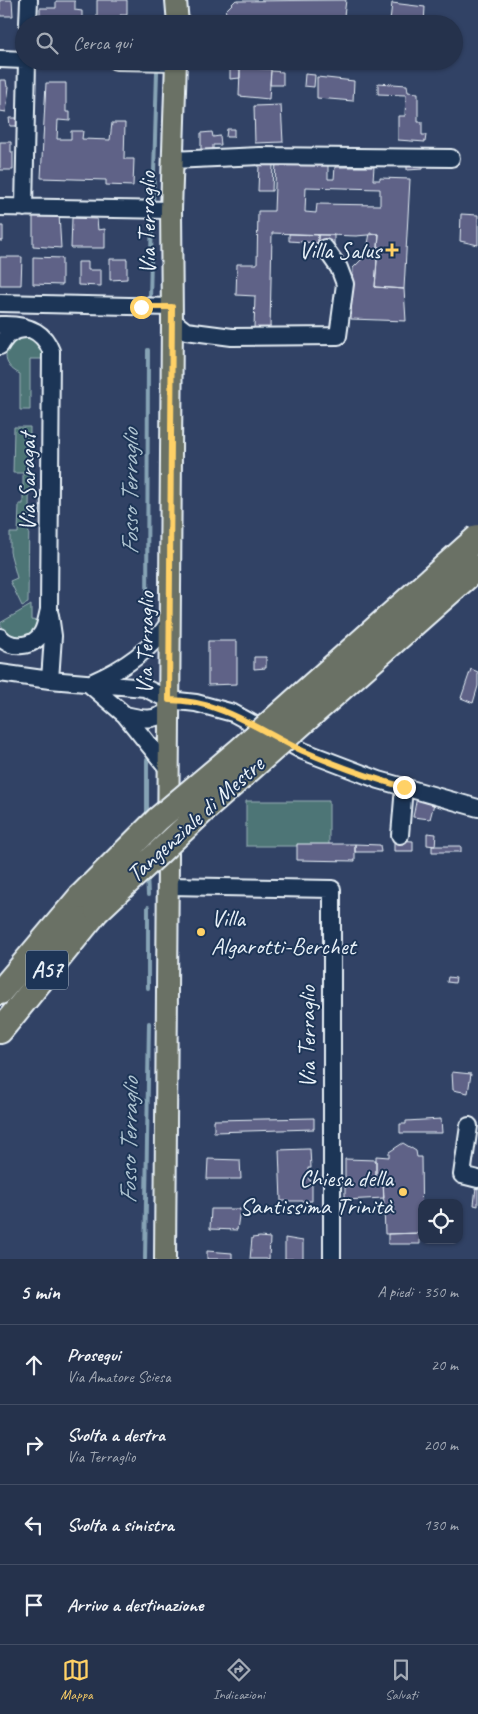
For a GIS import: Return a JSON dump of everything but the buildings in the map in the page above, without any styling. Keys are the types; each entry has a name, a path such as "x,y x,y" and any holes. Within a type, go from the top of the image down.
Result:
{"highway":[{"name":"Tangenziale di Mestre","path":"0,1031 89,904 158,820 240,750 478,537"},
{"name":"Tangenziale di Mestre","path":"0,992 89,904 209,805 478,567"}],"main road":[{"name":"Via Terraglio","path":"165,1259 172,314 161,210 172,160 168,70"}],"street":[{"path":"28,15 29,0"},
{"path":"0,59 15,60"},
{"path":"24,208 27,70"},
{"name":"Via Terraglio","path":"172,160 260,156 450,158"},
{"path":"0,207 161,210"},
{"path":"0,303 172,314 186,331 232,337 338,336 345,284 339,268 325,248"},
{"path":"0,325 24,325 34,330"},
{"path":"0,346 4,339 18,329 34,330"},
{"name":"Via Saragat","path":"0,637 9,644 31,642 43,632 49,610 51,351 48,342 34,330"},
{"path":"49,610 53,636 50,680"},
{"path":"89,684 128,664 160,636 170,620"},
{"path":"0,673 50,680 145,688 169,705 196,703 233,713 303,751 379,780 478,808"},
{"path":"89,684 125,715 168,770"},
{"path":"125,715 149,720 160,717 169,705"},
{"path":"400,835 404,787"},
{"name":"Via Terraglio","path":"168,886 332,889 332,1259"},
{"path":"469,1126 462,1175 478,1180"}],"green space":[{"path":"19,336 29,337 37,342 43,359 30,359 30,410 20,410 20,374 9,366 6,356 9,346"},
{"path":"14,427 30,427 28,603 22,606 10,581 17,578 10,552 10,533 18,533 19,504 23,504 23,473 13,473"},
{"path":"31,605 31,620 41,621 39,630 21,641 5,632 0,623"},
{"path":"246,801 329,801 329,846 246,846"}],"waterway":[{"name":"Fosso Terraglio","path":"153,205 157,72"},
{"name":"Fosso Terraglio","path":"150,301 152,214"},
{"name":"Fosso Terraglio","path":"147,633 148,350"},
{"name":"Fosso Terraglio","path":"147,760 147,818"},
{"name":"Fosso Terraglio","path":"147,875 148,895"},
{"name":"Fosso Terraglio","path":"148,907 148,988"},
{"name":"Fosso Terraglio","path":"145,1259 149,1023"}],"place":[{"name":"Villa Salus","path":"392,250"},
{"name":"Villa Algarotti-Berchet","path":"201,932"},
{"name":"Chiesa della Santissima Trinità","path":"403,1192"}],"route":[{"path":"141,307 172,307 169,700 196,703 233,713 303,751 379,780 404,787"}]}
